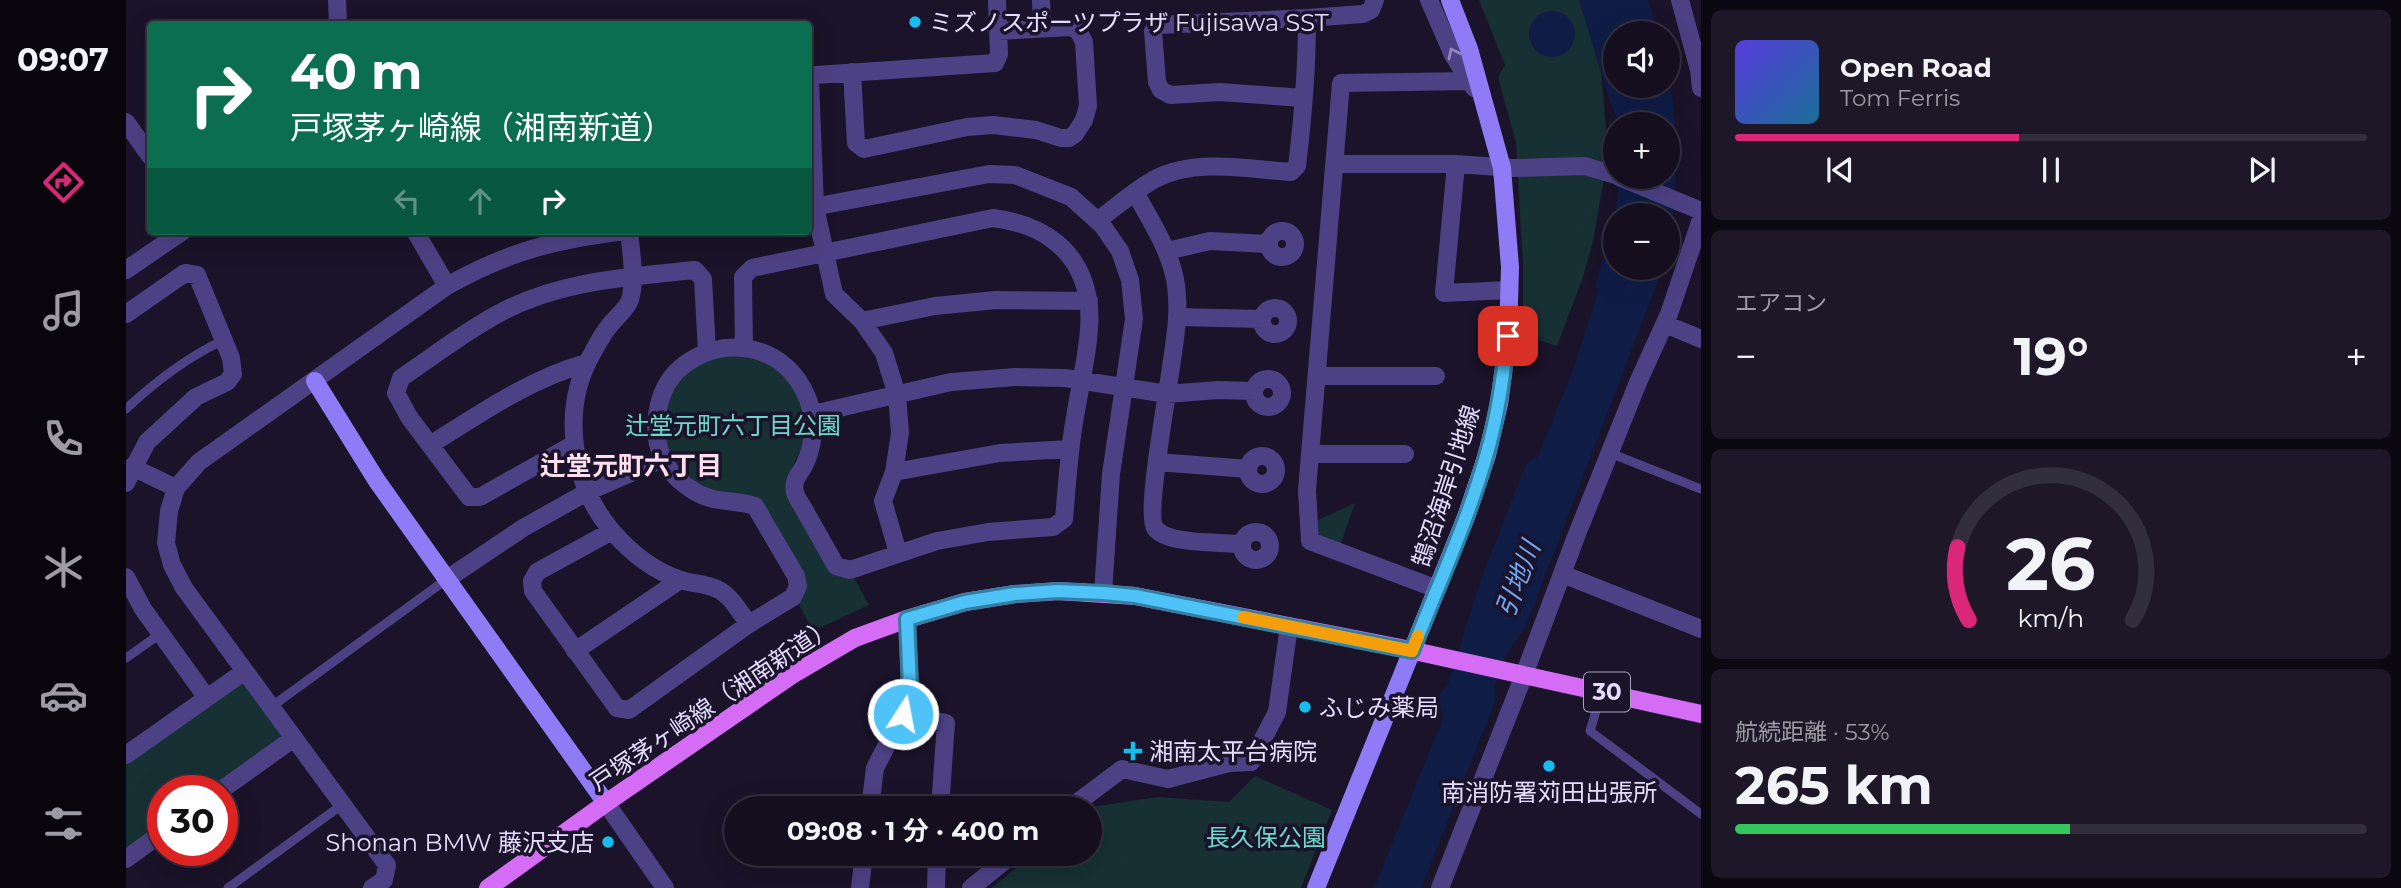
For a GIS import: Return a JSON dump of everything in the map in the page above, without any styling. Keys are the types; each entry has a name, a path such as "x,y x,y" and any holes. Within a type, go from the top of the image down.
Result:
{"main road":[{"name":"戸塚茅ヶ崎線（湘南新道）","path":"488,888 792,675 856,638 965,602 1058,591 1135,596 1518,673"},
{"name":"30","path":"1518,673 1701,714"}],"street":[{"path":"337,0 338,21"},
{"path":"812,78 816,75 995,63 999,58 997,0"},
{"path":"1041,0 1042,28"},
{"path":"1303,98 1220,92 1170,95 1161,90 1157,82 1153,31 1159,25 1363,14 1371,10 1375,0"},
{"path":"1429,0 1468,81 1486,101"},
{"name":"鵠沼海岸引地線","path":"1316,888 1466,517 1487,455 1499,404 1508,336 1510,267 1502,167 1486,101 1450,0"},
{"path":"1680,0 1699,70 1701,88"},
{"path":"1097,221 1135,192 1168,174 1205,166 1291,172 1297,166 1307,18"},
{"path":"852,72 856,143 864,149 967,127 993,125 1025,128 1061,138 1069,138 1075,134 1084,120 1088,106 1084,42 1079,32 1072,27 998,31"},
{"path":"1437,589 1310,541 1307,490 1341,83 1468,81"},
{"path":"126,122 147,152"},
{"path":"1335,164 1586,166 1603,171"},
{"path":"1456,164 1444,293 1509,290"},
{"path":"898,553 883,501 894,472 900,433 897,395 884,353 862,321 834,294 812,207 989,174 1015,175 1072,197 1097,221 1120,251 1129,280 1134,319 1111,474 1103,593"},
{"path":"1648,189 1693,208"},
{"path":"1135,192 1167,251 1175,283 1177,317 1157,462 1152,521 1156,531 1170,538 1242,544"},
{"path":"612,531 537,572 532,580 533,591 617,708 629,710 749,624 793,597 798,586 796,576 755,506 716,501 697,493 680,481 663,458 656,428 659,401 670,380 683,365 707,352 744,348 769,354 786,366 807,395 813,414 813,439 804,465 795,477 795,493 836,566 850,570 937,541 988,532 1053,527 1064,519 1070,449 1088,337 1089,301 1083,280 1071,258 1050,236 1014,221 993,218 752,268 743,277 744,348"},
{"path":"1440,888 1518,673 1665,324 1701,219"},
{"path":"126,270 177,235"},
{"path":"417,235 447,286"},
{"path":"372,888 384,880 387,864 184,588 172,565 166,543 169,511 176,488 199,462 447,286 477,269 527,248 590,235"},
{"path":"628,235 633,276 629,302 608,327 586,363 577,387 574,444 579,471 597,512 634,554 680,580 716,588 727,596 749,624"},
{"path":"1167,251 1210,241 1268,244"},
{"path":"574,444 480,498 469,497 409,417 396,393 401,378 496,314 547,293 589,282 695,270 704,279 707,352"},
{"path":"126,314 186,273 197,275 231,359 233,374 227,382 196,397 147,442 129,475 176,488"},
{"path":"862,321 935,306 996,300 1089,301"},
{"path":"1177,317 1262,318"},
{"path":"1665,324 1701,339"},
{"path":"430,445 516,390 555,372 586,363"},
{"path":"1318,376 1436,376"},
{"path":"813,414 951,382 1015,377 1080,381 1167,394 1218,390 1254,391"},
{"path":"315,381 377,481 665,888"},
{"path":"894,472 1000,453 1070,449"},
{"path":"1310,454 1405,454"},
{"path":"447,579 523,528 587,492 663,458"},
{"path":"1157,462 1248,469"},
{"path":"1562,573 1701,629"},
{"path":"126,577 160,634 207,698"},
{"path":"575,651 680,580"},
{"path":"872,796 875,768 903,714 910,687 907,619"},
{"path":"1086,796 1122,769 1168,779 1229,763 1251,762 1277,712 1289,626"},
{"path":"126,755 245,671"},
{"path":"903,714 946,723 941,796"},
{"path":"238,778 294,738"},
{"path":"126,859 147,844"},
{"path":"860,888 863,866"},
{"path":"936,888 937,866"},
{"path":"971,888 998,866"}],"lane":[{"path":"126,409 172,370 200,351 224,340"},
{"path":"1610,453 1701,489"},
{"path":"271,707 447,579"},
{"path":"126,658 160,634"},
{"path":"1602,691 1590,731 1701,814"},
{"path":"228,888 343,804"}],"green space":[{"path":"1479,0 1579,0 1601,65 1605,112 1603,185 1593,242 1557,346 1523,335 1523,265 1516,143 1498,77 1505,65"},
{"name":"辻堂元町六丁目公園","path":"737,352 775,366 798,394 806,418 803,446 786,479 785,487 828,569 835,575 853,576 869,605 813,631 797,601 806,589 806,578 770,513 755,501 722,497 677,471 661,432 666,399 675,382 702,361"},
{"path":"1355,503 1341,543 1319,536 1318,520"},
{"path":"245,671 294,738 238,778 238,775 147,775 147,844 126,859 126,755"},
{"name":"長久保公園","path":"1255,776 1332,810 1301,888 991,888 1019,866 1102,866 1102,805 1158,797 1229,802"}],"water":[{"path":"1579,0 1648,0 1655,21 1603,21 1603,79"},
{"path":"1552,11 1568,18 1575,34 1568,50 1552,57 1536,50 1529,34 1536,18"},
{"path":"1609,98 1672,98 1674,112 1615,112"},
{"path":"1618,189 1675,189 1674,203 1617,203"},
{"name":"引地川","path":"1603,258 1603,280 1658,280 1526,626 1499,671 1495,702 1421,888 1374,888 1443,718 1438,697 1448,683 1483,574 1526,464 1538,456 1575,365 1598,291 1595,287"}],"slow traffic":[{"path":"1243,617 1412,651 1418,636"}],"place":[{"name":"ミズノスポーツプラザ Fujisawa SST","path":"915,22"},
{"name":"ふじみ薬局","path":"1305,707"},
{"name":"湘南太平台病院","path":"1133,751"},
{"name":"南消防署苅田出張所","path":"1549,766"},
{"name":"Shonan BMW 藤沢支店","path":"608,842"}],"district":[{"name":"辻堂元町六丁目","path":"631,466"}],"route":[{"path":"903,714 910,687 907,619 965,602 1015,594 1058,591 1135,596 1412,651 1466,517 1487,455 1499,404 1508,336"}]}
